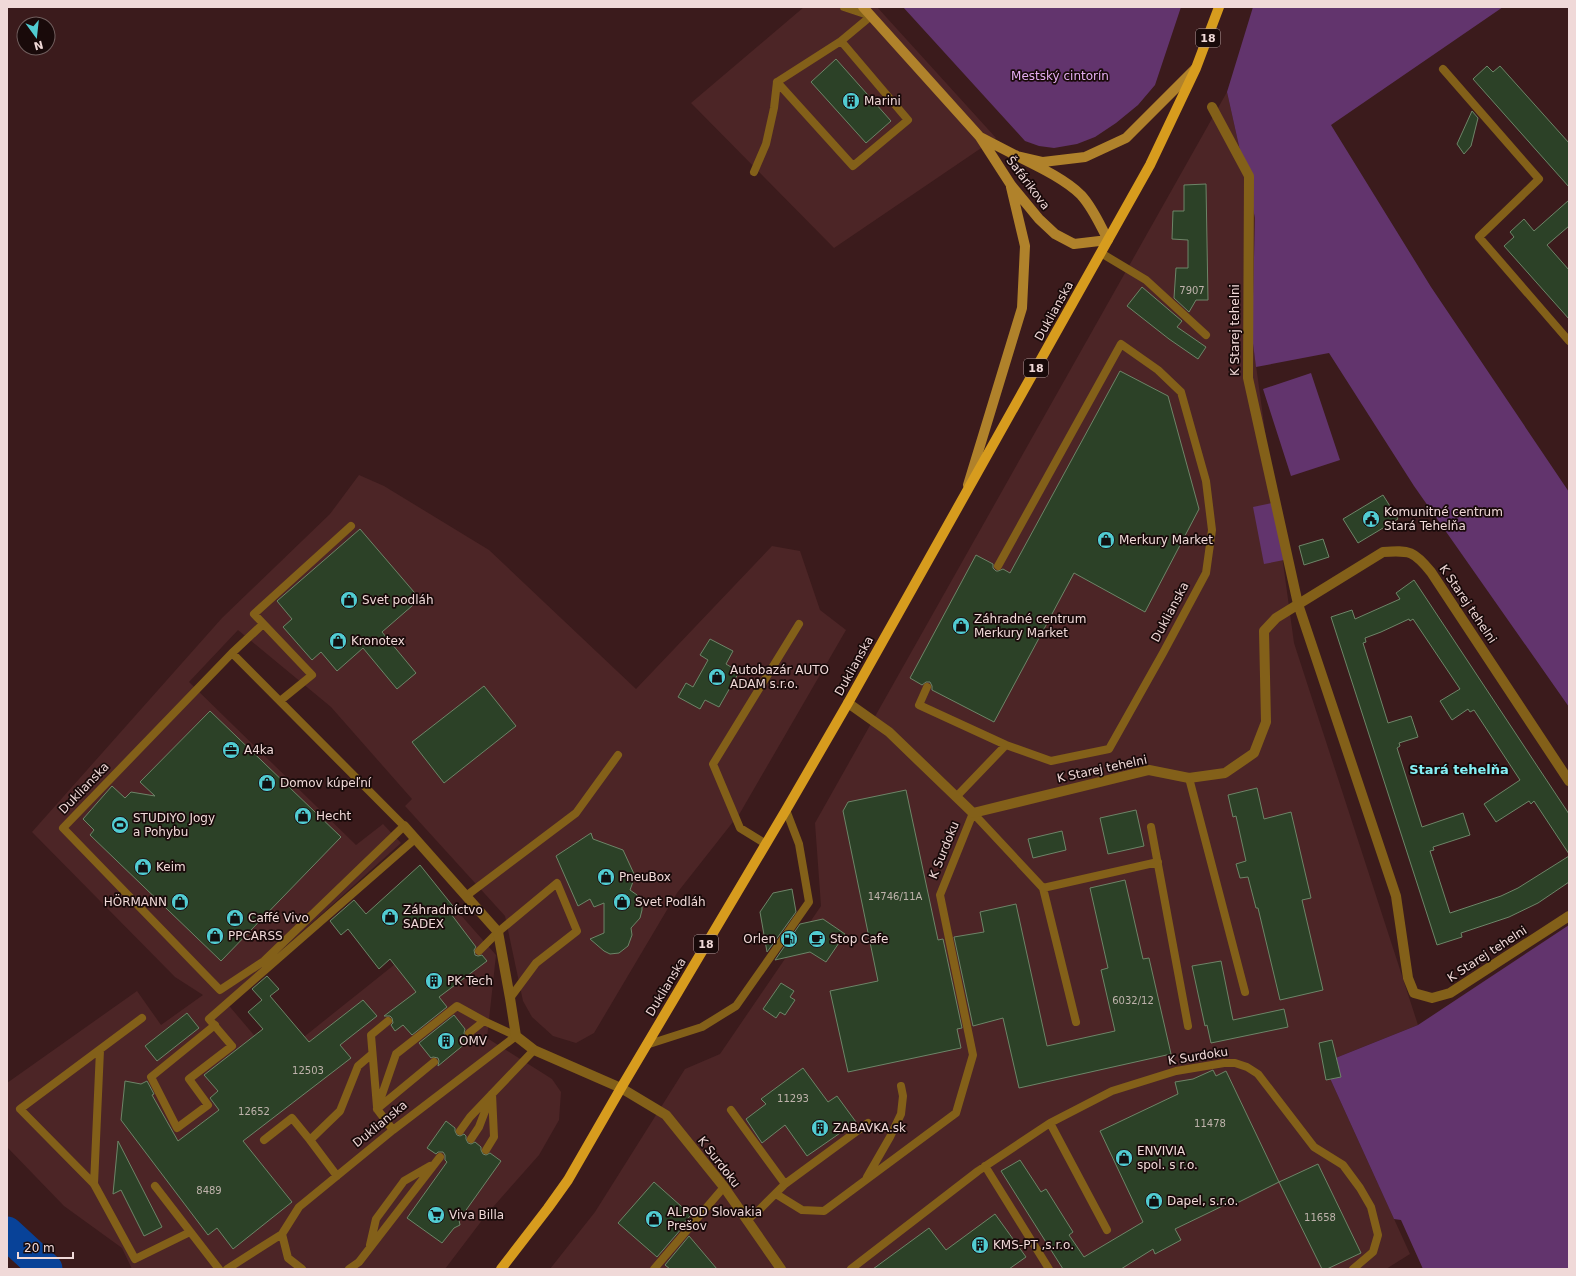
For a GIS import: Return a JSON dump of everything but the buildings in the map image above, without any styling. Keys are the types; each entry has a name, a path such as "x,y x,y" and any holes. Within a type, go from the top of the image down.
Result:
{"main road":[{"name":"Duklianska","path":"501,1269 568,1180 848,703 1150,165 1196,68 1219,7"}],"street":[{"name":"Šafárikova","path":"863,7 980,137 1011,185 1039,220 1055,234 1074,244 1108,240 1094,214 1081,195 1056,177 1017,156"},
{"path":"980,137 1017,156 1043,162 1085,157 1126,138 1196,68"},
{"name":"K Starej tehelni","path":"1212,107 1249,176 1248,378 1298,604 1396,896 1408,978 1414,993 1432,998 1450,993 1569,916"},
{"path":"965,495 1022,308 1025,246 1011,185"},
{"name":"K Starej tehelni","path":"973,813 1149,770 1189,778 1225,773 1254,753 1266,722 1264,631 1276,618 1384,552 1403,550 1419,557 1431,572 1569,782"},
{"path":"848,703 889,732 973,813"},
{"path":"404,826 498,932 516,1036 534,1050 621,1088"},
{"name":"K Surdoku","path":"621,1088 666,1115 724,1187 781,1269"}],"lane":[{"path":"844,7 871,16"},
{"path":"777,82 841,41 871,16"},
{"path":"777,82 853,166 908,120 841,41"},
{"path":"1443,69 1538,178 1479,237 1569,341"},
{"path":"754,172 766,144 774,108 777,82"},
{"path":"1101,253 1146,280 1206,335"},
{"name":"Duklianska","path":"927,687 919,705 1006,745 1051,761 1109,749 1164,653 1206,573 1212,530 1206,480 1181,392 1158,370 1121,344 998,566"},
{"path":"280,701 312,675 254,614 351,526"},
{"path":"263,624 232,653 404,826"},
{"path":"766,844 740,828 713,764 800,624"},
{"name":"Duklianska","path":"232,653 63,828 220,990 264,961 404,826"},
{"path":"956,797 1004,747"},
{"path":"466,896 576,813 618,755"},
{"path":"1189,778 1245,992"},
{"path":"646,1045 702,1027 736,1006 809,902 799,844 786,810"},
{"path":"973,813 1043,888 1076,1022"},
{"name":"K Surdoku","path":"776,1194 802,1210 824,1211 956,1113 973,1055 940,895 973,813"},
{"path":"1151,827 1188,1026"},
{"path":"214,1025 151,1077 177,1128 208,1105 189,1079 232,1046 209,1019 415,839"},
{"path":"1043,888 1158,862"},
{"path":"479,951 498,932 557,883 577,931 536,962 510,998"},
{"path":"377,1109 396,1054 457,1006 516,1036"},
{"path":"142,1018 20,1109 94,1184 135,1258 190,1232"},
{"path":"469,1034 484,1021"},
{"path":"388,1022 371,1035 377,1109 392,1130"},
{"name":"Duklianska","path":"227,1269 282,1234 299,1207 392,1130 516,1036"},
{"path":"94,1184 100,1050"},
{"path":"460,1131 470,1117 534,1050"},
{"path":"310,1140 340,1111 358,1066 372,1054"},
{"path":"377,1109 434,1062"},
{"name":"K Surdoku","path":"851,1269 986,1166 1050,1123 1112,1091 1176,1071 1224,1063 1247,1067 1258,1074 1314,1147 1343,1165 1360,1188 1371,1208 1378,1235 1373,1252 1353,1269"},
{"name":"K Surdoku","path":"864,1181 890,1137 901,1114 901,1086"},
{"path":"471,1139 479,1128 492,1094"},
{"path":"486,1150 494,1137 492,1094"},
{"path":"731,1110 785,1184"},
{"path":"264,1140 292,1118 337,1176"},
{"path":"747,1220 785,1184 868,1123"},
{"path":"1050,1123 1107,1230"},
{"path":"348,1269 358,1265 370,1247 437,1160 404,1181 376,1219 370,1247"},
{"path":"986,1166 1050,1269"},
{"path":"155,1186 219,1269"},
{"path":"654,1269 724,1187"},
{"path":"282,1234 288,1258 302,1269"}],"shaded area":[{"path":"804,7 877,7 996,138 834,248 691,103"},
{"path":"1227,92 1255,218 1252,336 1294,643 1418,1025 1323,1063 1410,1254 1386,1269 550,1269 595,1212 685,1069 720,1054 821,906 815,823"},
{"path":"359,475 384,486 489,550 636,689 772,546 800,551 820,610 846,630 740,813 677,893 594,1033 576,1043 553,1036 532,1017 523,1001 505,916 405,806 412,799 331,707 238,630 189,682 356,845 383,824 401,843 225,1001 275,1060 459,913 496,955 487,1038 552,1079 561,1092 559,1120 539,1155 486,1215 445,1269 132,1269 122,1248 64,1206 7,1147 7,1083 137,991 161,1025 203,995 175,977 32,832 222,618 330,514"}],"green space":[{"name":"Mestský cintorín","path":"903,7 1181,7 1155,85 1138,105 1116,123 1095,137 1077,144 1054,148 1039,146 1025,141"},
{"path":"1253,7 1503,7 1331,125 1431,287 1569,492 1569,707 1414,486 1329,353 1256,367 1252,336 1255,218 1227,92"},
{"path":"1311,373 1340,460 1291,476 1263,389"},
{"path":"1272,503 1284,560 1264,564 1253,507"},
{"path":"1569,925 1569,1269 1423,1269 1401,1220 1394,1219 1323,1063 1418,1025"}],"waterway":[{"path":"7,1233 46,1269"}],"place":[{"name":"Marini","path":"851,101"},
{"name":"Komunitné centrum Stará Tehelňa","path":"1371,519"},
{"name":"Merkury Market","path":"1106,540"},
{"name":"Svet podláh","path":"349,600"},
{"name":"Záhradné centrum Merkury Market","path":"961,626"},
{"name":"Kronotex","path":"338,641"},
{"name":"Autobazár AUTO ADAM s.r.o.","path":"717,677"},
{"name":"A4ka","path":"231,750"},
{"name":"Domov kúpeľní","path":"267,783"},
{"name":"Hecht","path":"303,816"},
{"name":"STUDIYO Jogy a Pohybu","path":"120,825"},
{"name":"Keim","path":"143,867"},
{"name":"PneuBox","path":"606,877"},
{"name":"HÖRMANN","path":"180,902"},
{"name":"Svet Podláh","path":"622,902"},
{"name":"Záhradníctvo SADEX","path":"390,917"},
{"name":"Caffé Vivo","path":"235,918"},
{"name":"PPCARSS","path":"215,936"},
{"name":"Orlen","path":"789,939"},
{"name":"Stop Cafe","path":"817,939"},
{"name":"PK Tech","path":"434,981"},
{"name":"OMV","path":"446,1041"},
{"name":"ZABAVKA.sk","path":"820,1128"},
{"name":"ENVIVIA spol. s r.o.","path":"1124,1158"},
{"name":"Dapel, s.r.o.","path":"1154,1201"},
{"name":"Viva Billa","path":"436,1215"},
{"name":"ALPOD Slovakia Prešov","path":"654,1219"},
{"name":"KMS-PT ,s.r.o.","path":"980,1245"}],"district":[{"name":"Stará tehelňa","path":"1459,769"}]}
